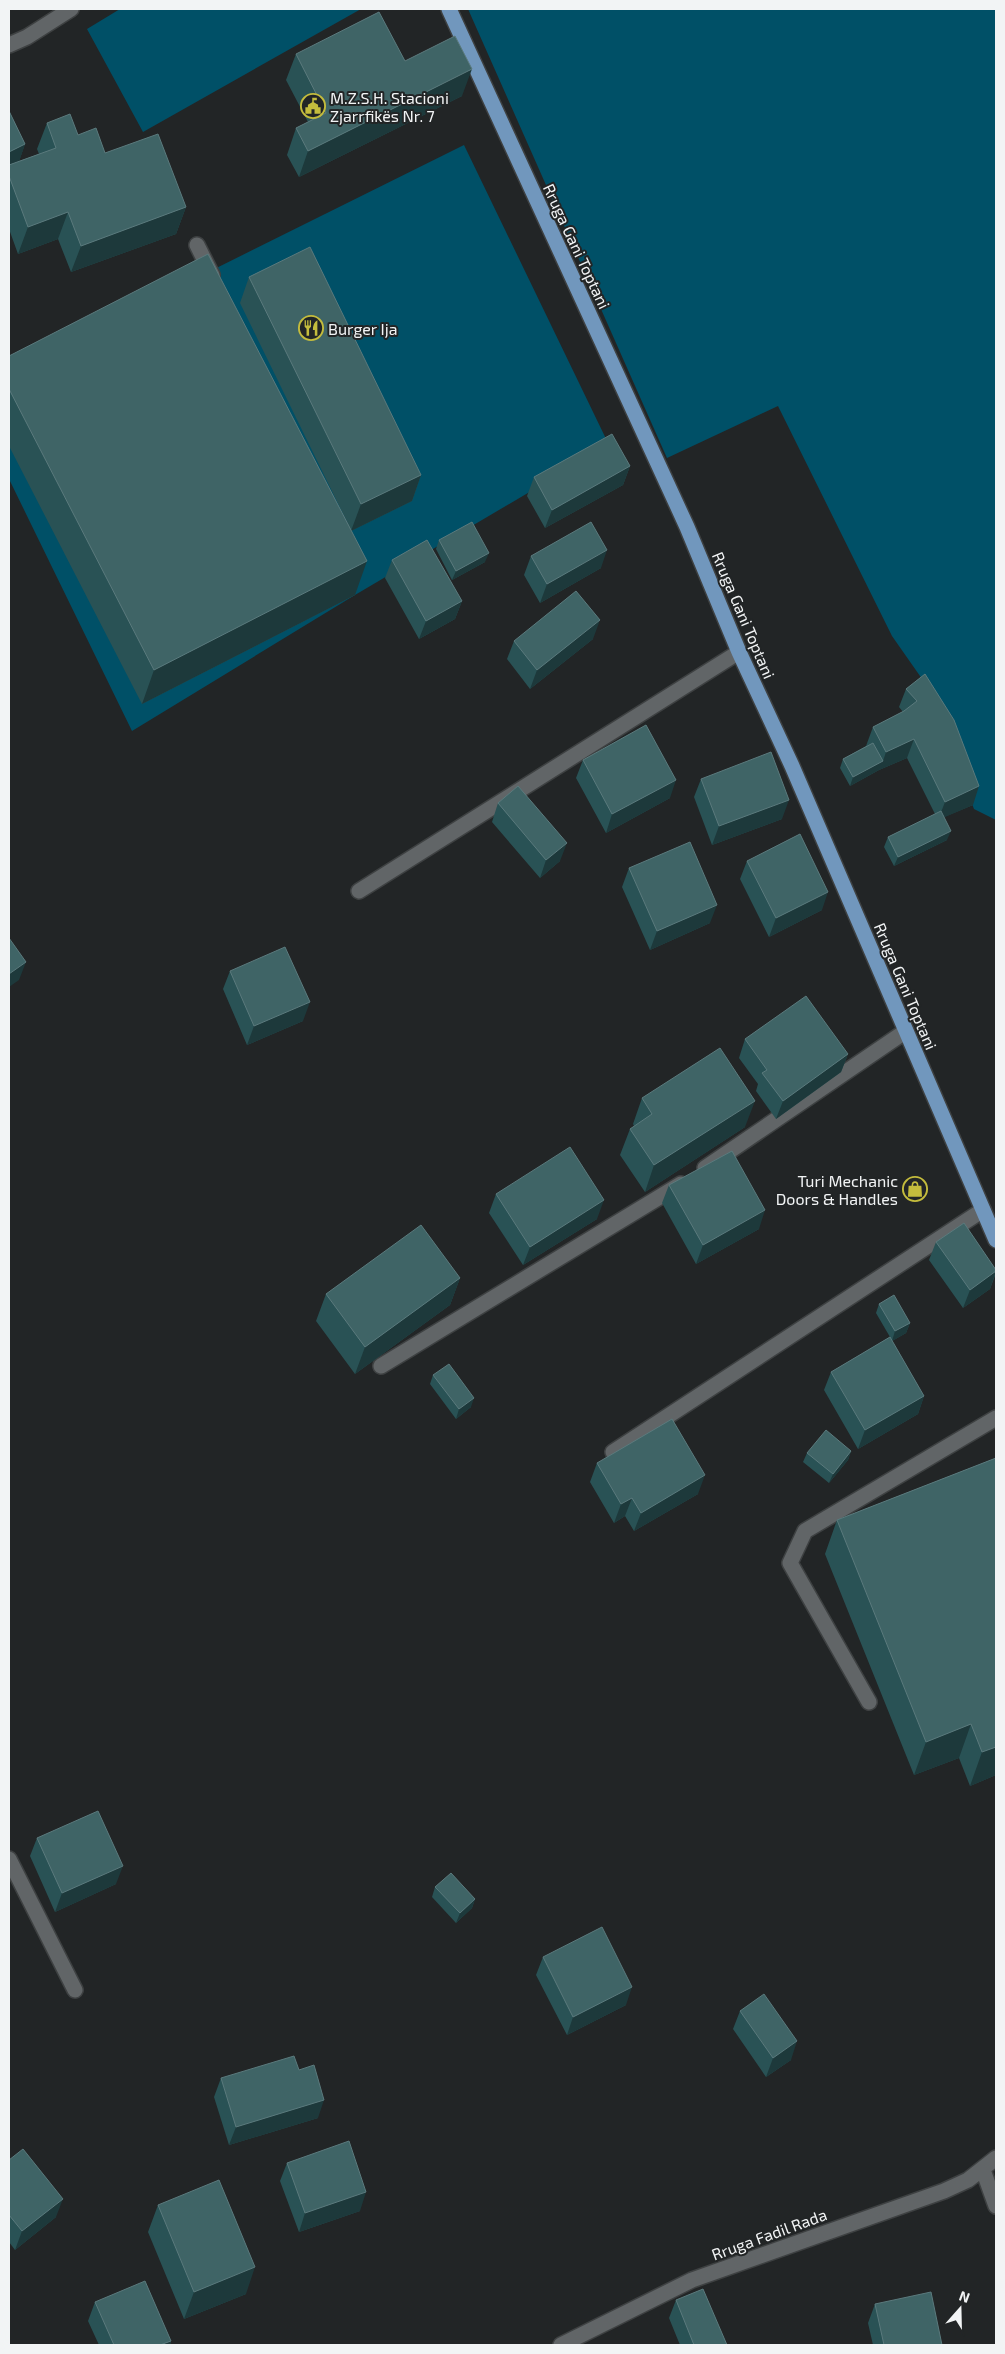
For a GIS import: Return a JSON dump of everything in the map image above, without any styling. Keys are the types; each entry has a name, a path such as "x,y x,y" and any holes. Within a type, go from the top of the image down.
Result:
{"main road":[{"name":"Rruga Gani Toptani","path":"449,9 687,527 739,652 792,766 996,1240"}],"street":[{"path":"9,45 27,37 71,9"},
{"path":"197,245 219,289"},
{"path":"359,891 739,652"},
{"path":"381,1366 662,1197 906,1032"},
{"path":"613,1452 983,1210"},
{"path":"869,1702 790,1563 805,1531 996,1418"},
{"path":"9,1859 75,1990"},
{"name":"Rruga Fadil Rada","path":"567,2344 692,2280 944,2191 968,2180 996,2158"},
{"path":"983,2170 996,2206"}],"shaded area":[{"path":"120,9 361,9 143,132 87,29"},
{"path":"468,9 996,9 996,820 974,809 927,686 892,636 778,406 667,458"},
{"path":"464,145 609,445 355,595 132,731 9,479 9,371"}],"building":[{"path":"379,12 405,61 455,36 472,69 308,151 296,128 326,113 296,54"},
{"path":"9,111 25,144 9,152"},
{"path":"70,114 78,135 96,128 105,153 158,134 186,207 81,246 68,212 28,227 9,176 9,165 56,148 47,123"},
{"path":"310,247 421,475 361,504 249,277"},
{"path":"208,254 367,561 154,670 9,389 9,356"},
{"path":"612,434 630,466 552,510 534,477"},
{"path":"472,522 489,553 456,571 439,540"},
{"path":"591,522 607,550 547,584 531,556"},
{"path":"427,540 462,601 426,621 392,560"},
{"path":"576,591 600,620 537,670 514,641"},
{"path":"925,674 954,720 979,786 945,802 914,739 886,752 873,727 904,711 917,701 906,689"},
{"path":"646,725 676,780 612,814 583,760"},
{"path":"873,743 883,761 853,777 843,759"},
{"path":"771,752 789,800 719,826 701,779"},
{"path":"518,786 567,843 546,860 498,803"},
{"path":"941,811 951,831 898,857 888,837"},
{"path":"800,834 828,892 776,918 747,861"},
{"path":"690,842 717,905 657,931 629,868"},
{"path":"9,938 26,962 9,974"},
{"path":"285,947 310,1002 254,1026 230,971"},
{"path":"806,996 848,1054 783,1101 762,1073 767,1070 745,1039"},
{"path":"720,1048 755,1101 654,1165 630,1129 652,1114 642,1098"},
{"path":"570,1147 604,1200 530,1247 496,1194"},
{"path":"732,1151 765,1210 703,1245 669,1185"},
{"path":"964,1223 996,1270 970,1290 936,1242"},
{"path":"421,1225 460,1278 365,1347 326,1294"},
{"path":"894,1295 910,1323 895,1331 879,1304"},
{"path":"890,1337 924,1396 865,1430 831,1372"},
{"path":"449,1364 474,1398 459,1409 433,1375"},
{"path":"672,1419 705,1475 641,1513 632,1498 621,1504 597,1463"},
{"path":"826,1430 851,1451 833,1474 807,1453"},
{"path":"996,1458 996,1747 982,1752 971,1724 926,1742 837,1520"},
{"path":"98,1811 123,1866 62,1893 37,1838"},
{"path":"451,1873 475,1899 460,1913 435,1887"},
{"path":"602,1927 632,1987 573,2017 543,1957"},
{"path":"764,1994 797,2041 773,2058 740,2011"},
{"path":"294,2056 299,2070 314,2065 324,2100 236,2127 221,2078"},
{"path":"349,2141 366,2192 305,2213 287,2163"},
{"path":"23,2149 63,2199 22,2231 9,2215 9,2160"},
{"path":"219,2180 255,2267 194,2292 158,2205"},
{"path":"145,2281 171,2341 160,2345 114,2345 95,2302"},
{"path":"703,2289 727,2345 694,2345 676,2300"},
{"path":"931,2292 942,2345 884,2345 875,2304"}],"place":[{"name":"M.Z.S.H. Stacioni Zjarrfikës Nr. 7","path":"313,106"},
{"name":"Burger Ija","path":"311,328"},
{"name":"Turi Mechanic Doors & Handles","path":"915,1189"}]}
